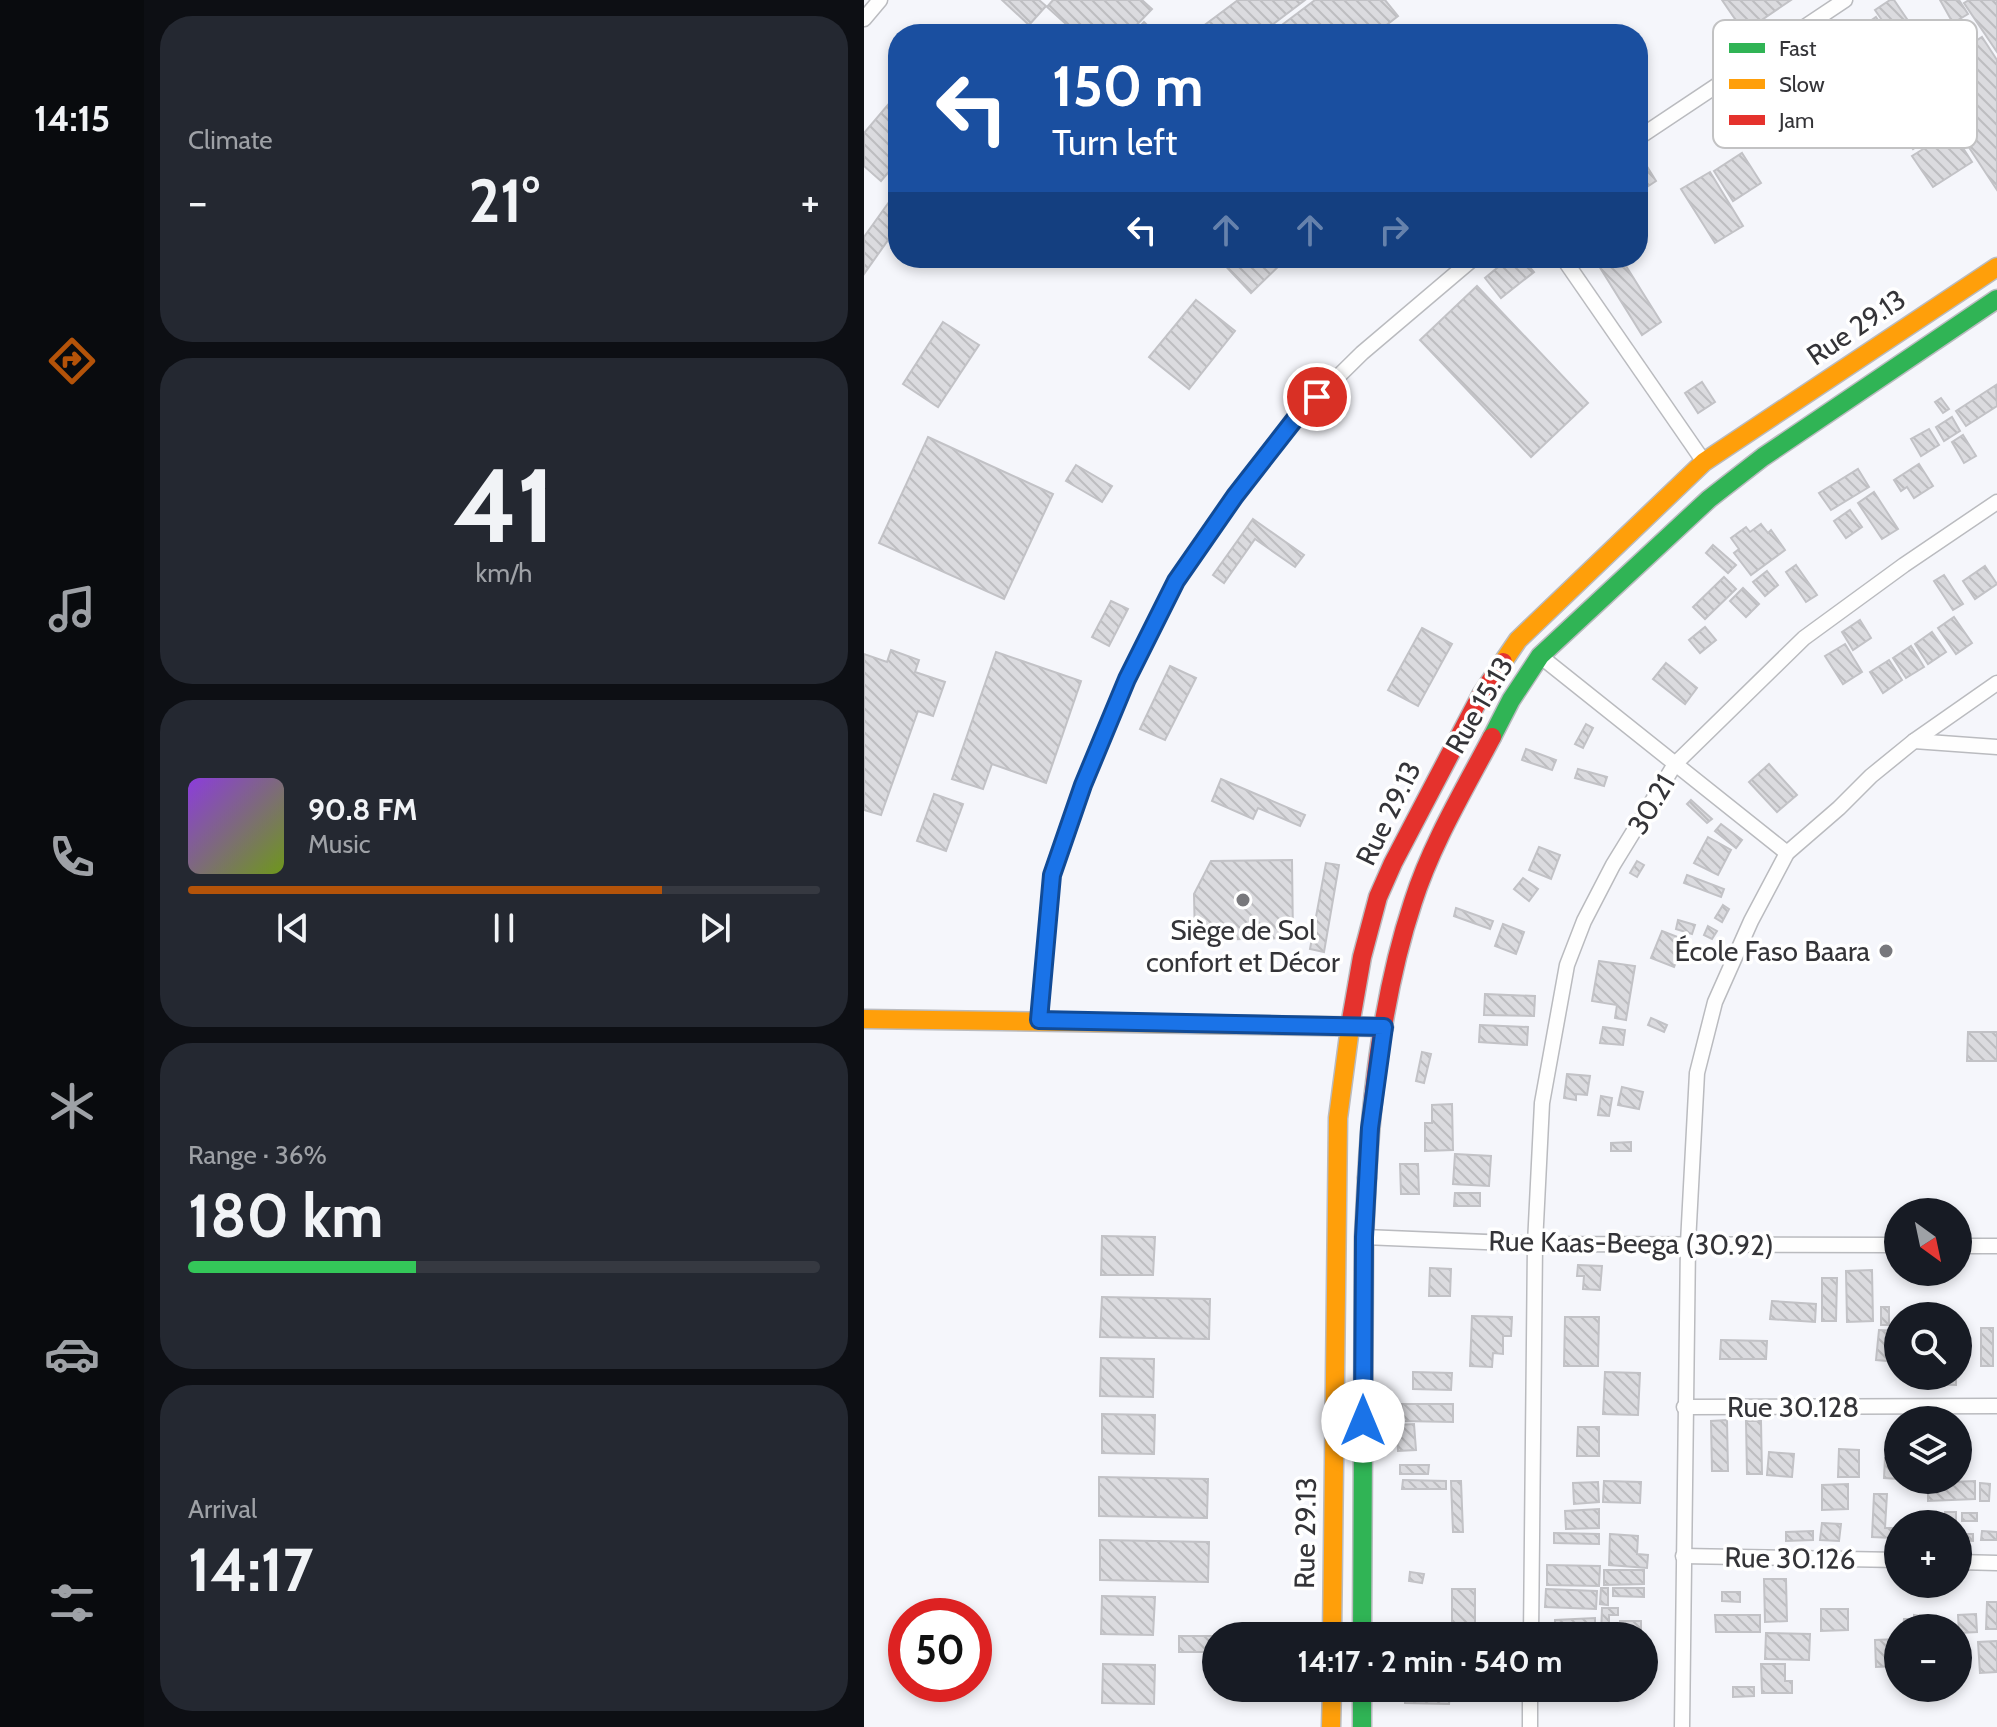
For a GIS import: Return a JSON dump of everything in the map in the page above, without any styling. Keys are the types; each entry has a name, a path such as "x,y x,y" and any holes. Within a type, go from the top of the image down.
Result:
{"main road":[{"name":"Rue 29.13","path":"1332,1622 1338,1118 1350,1024 1362,957 1378,897 1445,760 1499,666 1518,640 1704,462 1997,267"},
{"name":"Rue 15.13","path":"1362,1622 1364,1237 1370,1128 1384,1027 1413,900 1446,826 1511,700 1540,656 1730,482 1997,299"},
{"path":"864,1019 1350,1024 1384,1027"},
{"path":"1331,1727 1332,1702"},
{"path":"1362,1702 1362,1727"}],"street":[{"path":"864,19 880,0"},
{"path":"1815,20 1845,0"},
{"path":"1648,131 1713,88"},
{"path":"1039,1020 1052,875 1088,772 1127,679 1176,581 1235,496 1295,419 1362,353 1462,268"},
{"path":"1570,268 1704,462"},
{"name":"30.21","path":"1531,1622 1535,1244 1542,1103 1567,965 1584,921 1613,865 1675,764 1804,638 1997,502"},
{"path":"1540,656 1787,853"},
{"path":"1682,1727 1688,1243 1697,1073 1715,1002 1751,921 1787,853 1914,741 1997,683"},
{"path":"1914,741 1997,747"},
{"name":"Rue Kaas-Beega (30.92)","path":"1364,1237 1535,1244 1884,1245"},
{"path":"1972,1246 1997,1246"},
{"name":"Rue 30.128","path":"1684,1407 1997,1406"},
{"name":"Rue 30.126","path":"1683,1556 1884,1560"},
{"path":"1972,1562 1997,1563"},
{"path":"1530,1702 1530,1727"}],"building":[{"path":"1002,0 1039,0 1046,6 1028,24"},
{"path":"1053,0 1142,0 1152,9 1138,24 1066,24 1047,7"},
{"path":"1238,0 1305,0 1273,24 1206,24"},
{"path":"1315,0 1385,0 1398,16 1388,24 1283,24"},
{"path":"1722,0 1791,0 1762,20 1736,20"},
{"path":"1894,0 1908,20 1882,20 1875,10"},
{"path":"1940,0 1959,0 1968,14 1951,20"},
{"path":"1969,0 1997,0 1997,52 1977,20 1964,3"},
{"path":"1982,37 1997,60 1997,190 1969,148 1977,148 1977,40"},
{"path":"888,105 888,173 881,181 864,166 864,133"},
{"path":"1925,148 1963,148 1972,162 1933,187 1912,156"},
{"path":"1742,153 1761,183 1733,201 1714,171"},
{"path":"1648,168 1656,181 1648,186"},
{"path":"1710,172 1743,226 1715,243 1681,189"},
{"path":"888,203 888,240 864,274 864,237"},
{"path":"1227,268 1277,268 1251,293"},
{"path":"1497,268 1531,268 1534,272 1501,298 1485,278"},
{"path":"1600,268 1627,268 1661,322 1642,335"},
{"path":"1477,286 1588,403 1531,457 1420,340"},
{"path":"1196,300 1235,331 1189,389 1149,357"},
{"path":"943,322 979,345 938,407 903,384"},
{"path":"1702,382 1715,402 1698,413 1685,393"},
{"path":"1996,385 1997,406 1966,426 1956,411"},
{"path":"1941,398 1949,409 1943,413 1935,402"},
{"path":"1952,417 1960,431 1944,441 1936,427"},
{"path":"1929,429 1939,445 1921,456 1911,439"},
{"path":"1963,435 1976,456 1964,463 1952,442"},
{"path":"928,437 1053,494 1004,599 879,543"},
{"path":"1919,464 1933,486 1914,498 1907,487 1901,491 1894,480"},
{"path":"1076,465 1112,486 1102,502 1066,481"},
{"path":"1858,469 1869,487 1831,510 1819,493"},
{"path":"1874,492 1898,529 1882,539 1858,503"},
{"path":"1850,510 1862,527 1846,538 1834,521"},
{"path":"1253,519 1304,555 1295,567 1255,539 1224,583 1213,575"},
{"path":"1761,524 1768,533 1771,530 1785,550 1751,575 1734,553 1739,549 1731,538 1746,527 1750,532"},
{"path":"1713,545 1736,565 1728,573 1706,553"},
{"path":"1796,565 1817,595 1806,602 1786,572"},
{"path":"1985,566 1997,584 1975,599 1963,581"},
{"path":"1767,571 1778,585 1765,596 1753,582"},
{"path":"1944,575 1963,604 1953,610 1934,581"},
{"path":"1724,577 1736,589 1705,619 1693,607"},
{"path":"1743,588 1759,604 1746,617 1730,601"},
{"path":"1111,601 1128,609 1109,646 1092,637"},
{"path":"1954,617 1972,643 1956,654 1938,628"},
{"path":"1860,620 1871,638 1853,650 1842,632"},
{"path":"1705,627 1716,640 1700,653 1689,640"},
{"path":"1422,628 1452,644 1418,706 1388,690"},
{"path":"1932,632 1946,652 1928,664 1915,644"},
{"path":"1845,644 1862,672 1843,684 1825,656"},
{"path":"1911,646 1924,667 1906,678 1893,658"},
{"path":"891,650 919,660 915,672 945,682 933,716 918,711 881,815 864,810 864,654 887,662"},
{"path":"996,652 1081,681 1046,783 992,764 983,789 952,779"},
{"path":"1889,660 1902,680 1883,693 1870,672"},
{"path":"1666,663 1697,688 1685,704 1653,679"},
{"path":"1170,666 1196,678 1165,740 1140,729"},
{"path":"1586,724 1593,728 1583,748 1575,744"},
{"path":"1526,749 1556,760 1552,770 1522,760"},
{"path":"1769,764 1797,795 1777,812 1749,782"},
{"path":"1578,769 1607,777 1604,786 1575,778"},
{"path":"1221,779 1305,815 1300,826 1258,808 1253,819 1212,801"},
{"path":"934,794 963,804 946,851 917,841"},
{"path":"1691,800 1712,819 1707,823 1687,804"},
{"path":"1721,824 1742,840 1736,848 1715,831"},
{"path":"1708,837 1731,850 1718,875 1694,863"},
{"path":"1539,847 1560,855 1551,879 1529,870"},
{"path":"1292,860 1293,938 1195,940 1194,894 1211,861"},
{"path":"1637,861 1644,865 1637,877 1630,873"},
{"path":"1326,863 1339,865 1324,952 1310,949"},
{"path":"1687,875 1724,889 1721,897 1684,883"},
{"path":"1523,878 1538,889 1529,901 1514,889"},
{"path":"1723,905 1729,909 1722,922 1715,918"},
{"path":"1456,908 1493,921 1490,929 1454,916"},
{"path":"1678,920 1695,925 1692,934 1676,929"},
{"path":"1503,924 1524,932 1516,954 1495,946"},
{"path":"1708,926 1717,931 1712,939 1704,935"},
{"path":"1662,931 1688,941 1674,967 1651,958"},
{"path":"1599,961 1635,966 1626,1020 1615,1018 1617,1005 1592,1001"},
{"path":"1485,994 1535,996 1534,1016 1484,1015"},
{"path":"1651,1018 1667,1025 1664,1032 1648,1025"},
{"path":"1480,1025 1528,1027 1527,1045 1479,1042"},
{"path":"1603,1027 1625,1030 1623,1045 1600,1043"},
{"path":"1968,1032 1997,1032 1997,1061 1967,1061"},
{"path":"1422,1052 1431,1054 1424,1083 1416,1081"},
{"path":"1567,1074 1590,1076 1587,1095 1576,1094 1576,1100 1564,1098"},
{"path":"1622,1087 1643,1092 1639,1109 1618,1105"},
{"path":"1601,1096 1612,1098 1609,1116 1598,1115"},
{"path":"1452,1104 1453,1150 1425,1151 1425,1123 1432,1123 1432,1105"},
{"path":"1631,1142 1631,1151 1611,1151 1611,1143"},
{"path":"1455,1154 1491,1156 1489,1186 1453,1184"},
{"path":"1400,1164 1418,1164 1419,1194 1401,1194"},
{"path":"1455,1193 1480,1193 1480,1206 1454,1206"},
{"path":"1102,1236 1155,1237 1153,1275 1101,1275"},
{"path":"1578,1265 1602,1266 1600,1290 1583,1289 1584,1276 1577,1276"},
{"path":"1430,1268 1451,1269 1450,1296 1429,1296"},
{"path":"1872,1270 1873,1321 1847,1322 1846,1271"},
{"path":"1822,1278 1837,1278 1836,1321 1822,1321"},
{"path":"1102,1297 1210,1299 1209,1339 1100,1337"},
{"path":"1772,1301 1816,1304 1815,1322 1770,1319"},
{"path":"1881,1307 1884,1307 1884,1325 1881,1325"},
{"path":"1472,1316 1512,1317 1511,1336 1503,1336 1503,1354 1493,1353 1492,1367 1470,1366"},
{"path":"1565,1317 1599,1317 1598,1366 1564,1366"},
{"path":"1981,1328 1993,1328 1993,1366 1981,1366"},
{"path":"1879,1330 1884,1330 1884,1361 1876,1360"},
{"path":"1721,1340 1767,1341 1766,1359 1720,1359"},
{"path":"1101,1358 1154,1359 1153,1397 1100,1396"},
{"path":"1413,1372 1452,1373 1451,1390 1413,1389"},
{"path":"1605,1372 1640,1373 1638,1415 1603,1414"},
{"path":"1402,1404 1453,1404 1453,1422 1402,1421"},
{"path":"1102,1414 1155,1415 1154,1454 1102,1453"},
{"path":"1727,1420 1728,1471 1712,1471 1711,1421"},
{"path":"1746,1421 1761,1421 1762,1474 1747,1474"},
{"path":"1414,1424 1416,1450 1398,1451 1397,1425"},
{"path":"1578,1427 1599,1427 1599,1456 1577,1456"},
{"path":"1839,1449 1859,1450 1859,1477 1838,1477"},
{"path":"1769,1452 1794,1454 1792,1477 1767,1475"},
{"path":"1400,1465 1429,1465 1428,1474 1400,1474"},
{"path":"1099,1477 1208,1479 1207,1518 1099,1516"},
{"path":"1403,1480 1446,1481 1446,1489 1402,1489"},
{"path":"1451,1481 1461,1481 1463,1532 1453,1532"},
{"path":"1604,1481 1641,1482 1640,1503 1603,1502"},
{"path":"1972,1481 1975,1481 1975,1499 1928,1501 1928,1494 1972,1494"},
{"path":"1598,1482 1599,1502 1574,1504 1573,1483"},
{"path":"1980,1483 1990,1484 1989,1501 1980,1501"},
{"path":"1848,1484 1848,1509 1822,1510 1822,1485"},
{"path":"1874,1494 1887,1494 1884,1538 1872,1537"},
{"path":"1599,1509 1599,1528 1566,1529 1565,1511"},
{"path":"1822,1523 1841,1524 1839,1541 1820,1540"},
{"path":"1813,1531 1813,1540 1786,1541 1786,1532"},
{"path":"1982,1531 1997,1532 1997,1540 1981,1540"},
{"path":"1554,1533 1599,1534 1599,1544 1554,1543"},
{"path":"1610,1534 1638,1536 1637,1554 1648,1555 1647,1568 1609,1565"},
{"path":"1100,1540 1209,1542 1208,1582 1100,1580"},
{"path":"1547,1565 1600,1566 1599,1586 1547,1585"},
{"path":"1604,1570 1644,1570 1644,1584 1604,1585"},
{"path":"1410,1572 1424,1574 1422,1583 1409,1581"},
{"path":"1764,1579 1786,1579 1787,1621 1765,1622"},
{"path":"1601,1588 1608,1588 1608,1605 1600,1604"},
{"path":"1613,1588 1644,1588 1644,1597 1613,1596"},
{"path":"1452,1589 1475,1589 1475,1622 1452,1622"},
{"path":"1546,1589 1597,1591 1596,1609 1545,1607"},
{"path":"1722,1592 1740,1592 1740,1602 1722,1601"},
{"path":"1102,1596 1155,1597 1153,1635 1101,1634"},
{"path":"1987,1602 1997,1602 1997,1629 1986,1629"},
{"path":"1602,1608 1618,1608 1618,1615 1609,1615 1609,1622 1602,1622"},
{"path":"1821,1609 1848,1609 1848,1630 1821,1631"},
{"path":"1972,1614 1976,1614 1977,1632 1972,1632"},
{"path":"1715,1615 1760,1615 1760,1632 1716,1632"},
{"path":"1595,1618 1595,1622 1555,1622"},
{"path":"1766,1633 1810,1634 1809,1660 1765,1659"},
{"path":"1179,1636 1202,1636 1202,1652 1179,1652"},
{"path":"1875,1640 1884,1640 1884,1667 1876,1667"},
{"path":"1997,1641 1997,1672 1980,1673 1978,1642"},
{"path":"1103,1664 1155,1665 1154,1704 1102,1703"},
{"path":"1761,1664 1785,1664 1785,1681 1792,1681 1792,1693 1762,1693"},
{"path":"1733,1687 1754,1687 1754,1696 1733,1697"},
{"path":"1405,1702 1449,1702 1449,1704"}],"traffic: fast":[{"path":"1492,737 1511,700 1540,656 1709,499 1763,457 1997,299"},
{"path":"1362,1622 1367,1178"},
{"path":"1362,1702 1362,1727"}],"traffic: slow":[{"path":"1503,662 1518,640 1704,462 1997,267"},
{"path":"864,1019 1384,1027"},
{"path":"1332,1622 1338,1118 1351,1020"},
{"path":"1331,1727 1332,1702"}],"traffic: jam":[{"path":"1351,1020 1362,957 1378,897 1481,695 1503,662"},
{"path":"1367,1178 1381,1038 1403,935 1429,860 1492,737"}],"place":[{"name":"Siège de Sol confort et Décor","path":"1243,900"},
{"name":"École Faso Baara","path":"1886,951"}],"route":[{"path":"1317,397 1295,419 1235,496 1176,581 1127,679 1083,785 1052,875 1039,1020 1384,1027 1370,1128 1364,1237 1363,1421"}]}
